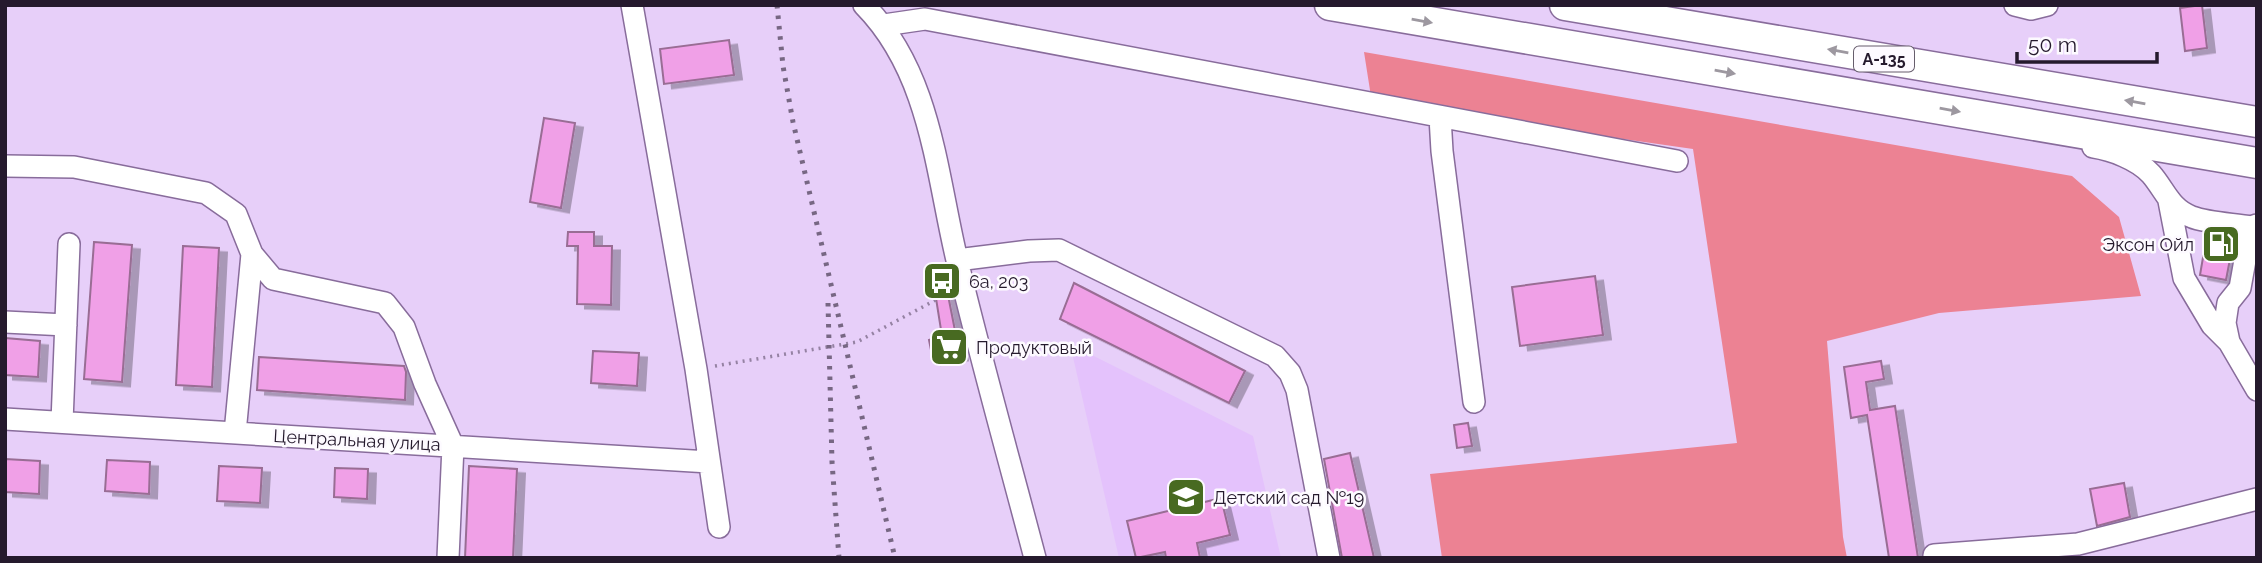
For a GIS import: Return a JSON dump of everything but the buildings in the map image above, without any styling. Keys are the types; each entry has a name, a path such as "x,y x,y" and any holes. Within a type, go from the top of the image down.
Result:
{"highway":[{"name":"А-135","path":"1330,5 2257,163"},
{"name":"А-135","path":"1565,5 2257,122"}],"street":[{"path":"632,5 696,369 719,527"},
{"path":"864,5 884,25 918,89 931,136 957,260 1035,558"},
{"path":"2015,5 2031,9 2047,5"},
{"path":"884,25 925,19 1677,161"},
{"path":"1440,117 1443,165 1474,402"},
{"path":"2002,119 2023,135 2104,149 2131,159 2151,174 2169,201 2191,217 2254,226 2240,288 2228,303 2225,323 2229,342"},
{"path":"5,166 74,167 206,192 236,214 252,254 273,279 386,303 404,327 425,384 453,446 448,558"},
{"path":"2169,201 2184,278 2212,326 2229,342 2257,390"},
{"path":"62,422 69,244"},
{"path":"957,260 1059,250 1275,356 1290,373 1297,390 1329,558"},
{"path":"235,433 252,254"},
{"path":"5,322 66,325"},
{"name":"Центральная улица","path":"5,419 709,462"},
{"path":"1934,555 2078,544 2257,499"}],"path":[{"path":"696,369 857,342 964,285"}],"shaded area":[{"path":"1364,52 2072,176 2119,217 2141,296 1939,313 1827,341 1847,558 1442,558 1430,474 1737,443 1693,149 1372,103"},
{"name":"Детский сад №19","path":"1070,344 1253,436 1281,558 1119,558"}],"railway":[{"path":"777,5 783,66 793,122 895,558"},
{"path":"828,303 832,462 839,558"}],"place":[{"name":"Эксон Ойл","path":"2221,244"},
{"name":"6a, 203","path":"942,281"},
{"name":"Продуктовый","path":"949,347"},
{"name":"Детский сад №19","path":"1186,497"}]}
